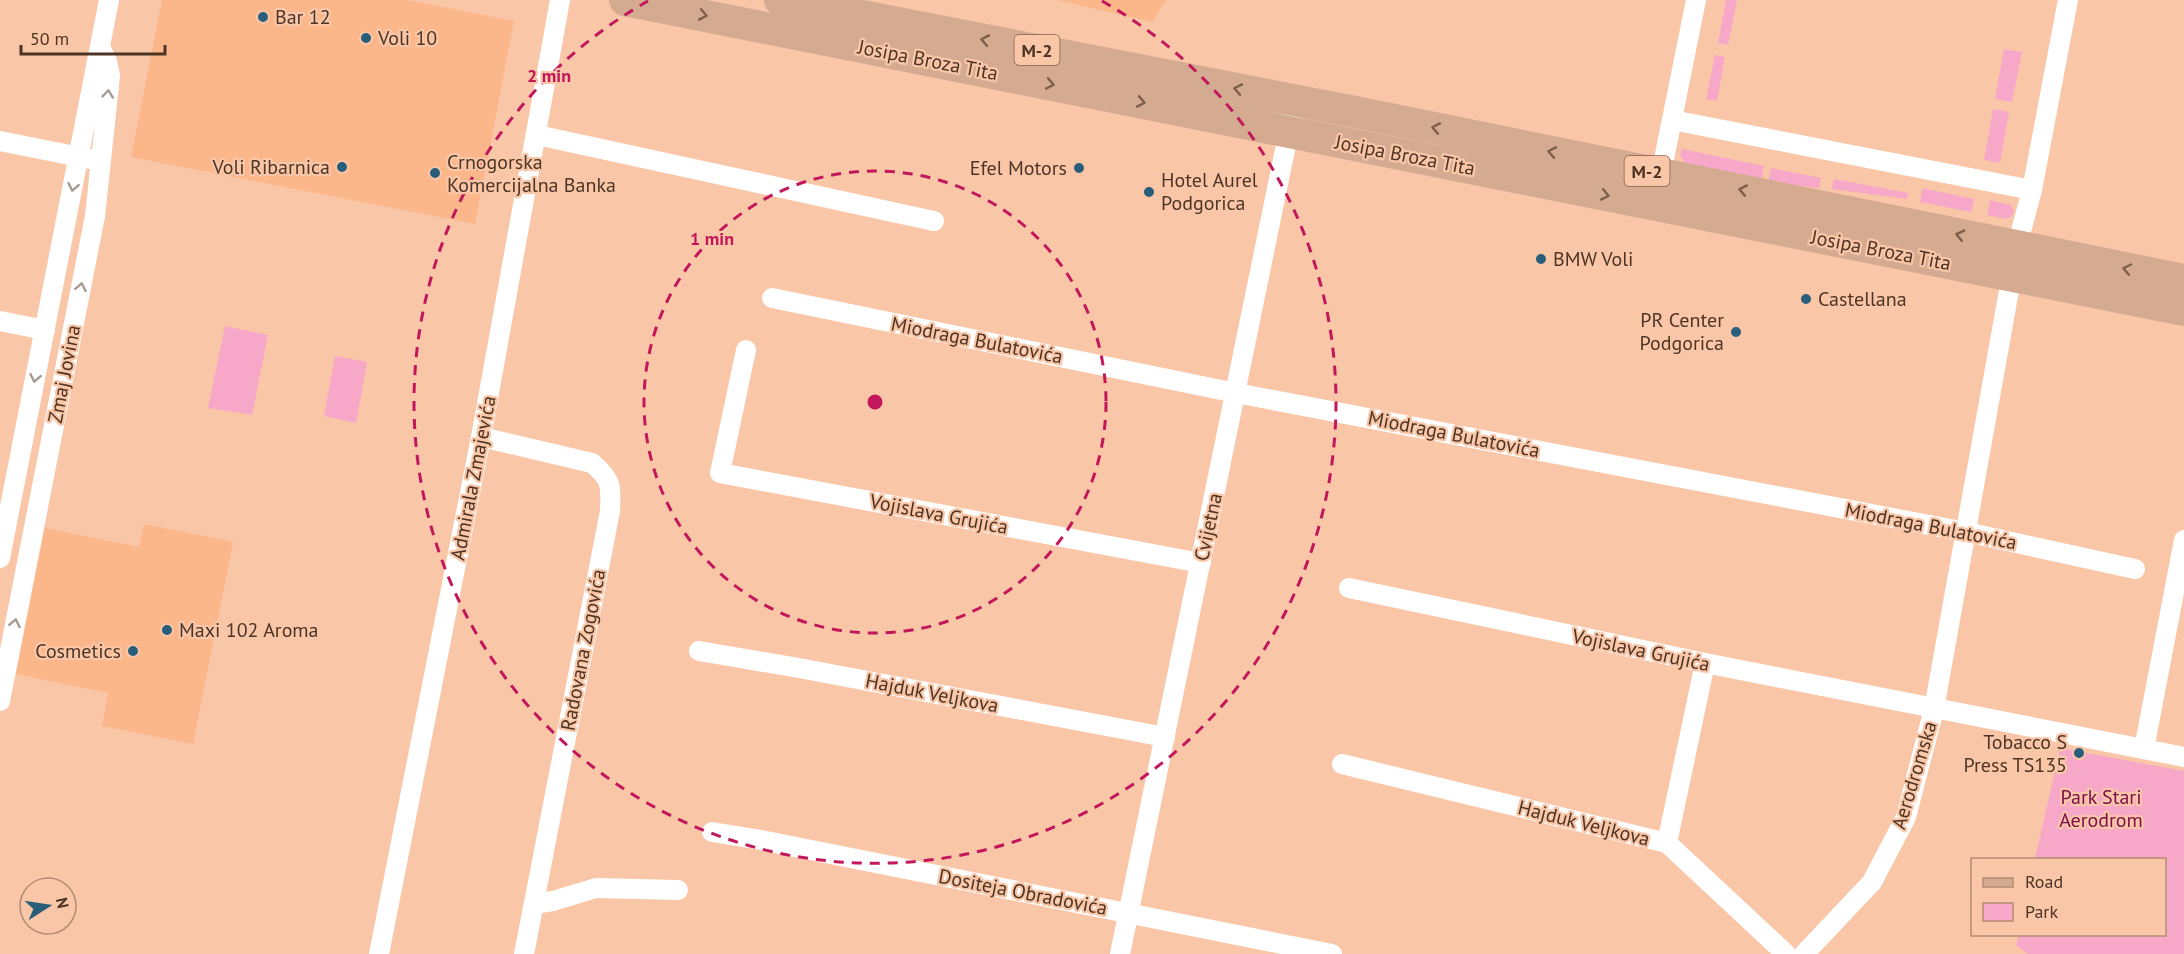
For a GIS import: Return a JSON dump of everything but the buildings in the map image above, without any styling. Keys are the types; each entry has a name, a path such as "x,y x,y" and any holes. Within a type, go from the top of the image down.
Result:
{"main road":[{"name":"Josipa Broza Tita","path":"625,0 1289,132 2015,261 2184,280"},
{"name":"Josipa Broza Tita","path":"780,0 1661,174 2015,261 2184,310"}],"street":[{"name":"Zmaj Jovina","path":"0,558 5,504 45,330 109,0"},
{"name":"Admirala Zmajevića","path":"379,954 481,437 560,0"},
{"path":"1661,174 1696,0"},
{"path":"1934,709 2015,261 2032,190 2068,0"},
{"name":"Zmaj Jovina","path":"0,701 95,216 110,76 100,47"},
{"name":"Cvijetna","path":"1120,954 1295,100"},
{"path":"1672,120 2032,190"},
{"path":"537,135 934,221"},
{"path":"0,141 101,161"},
{"name":"Miodraga Bulatovića","path":"772,298 1236,393 1966,532 2135,569"},
{"path":"0,321 45,330"},
{"name":"Vojislava Grujića","path":"746,351 720,473 1201,563"},
{"name":"Radovana Zogovića","path":"481,437 592,463 606,476 611,491 610,511 524,954"},
{"path":"2144,749 2184,540"},
{"name":"Vojislava Grujića","path":"1349,588 1934,709"},
{"name":"Hajduk Veljkova","path":"699,651 1165,737"},
{"path":"1667,843 1705,663"},
{"name":"Aerodromska","path":"1804,954 1872,882 1906,817 1934,709 2184,757"},
{"name":"Hajduk Veljkova","path":"1342,764 1667,843 1786,954"},
{"name":"Dositeja Obradovića","path":"712,832 1128,914 1241,945 1332,954"},
{"path":"534,904 553,901 596,888 678,890"}],"shaded area":[{"path":"162,0 408,0 514,21 475,224 131,157"},
{"path":"1057,0 1166,0 1152,22"},
{"path":"144,524 233,542 193,744 102,726 108,693 16,674 45,528 139,547"}],"green space":[{"path":"1726,0 1737,0 1728,45 1718,43"},
{"path":"2004,49 2022,52 2012,102 1995,99"},
{"path":"1715,55 1725,57 1717,101 1706,99"},
{"path":"1993,109 2009,112 2000,163 1984,160"},
{"path":"1682,149 1764,166 1762,180 1687,165 1680,156"},
{"path":"1771,168 1821,178 1819,188 1768,182"},
{"path":"1834,179 1908,193 1907,199 1832,189"},
{"path":"1922,188 1974,199 1971,212 1920,202"},
{"path":"1990,200 2010,205 2014,211 2012,216 2006,219 1987,215"},
{"path":"225,326 268,335 252,415 208,408"},
{"path":"335,356 367,362 356,423 324,416"},
{"name":"Park Stari Aerodrom","path":"2060,748 2184,771 2184,954 2028,954 2016,945 2019,936 2166,936 2166,858 2035,858"}],"place":[{"name":"Bar 12","path":"263,17"},
{"name":"Voli 10","path":"366,38"},
{"name":"Voli Ribarnica","path":"342,167"},
{"name":"Efel Motors","path":"1079,168"},
{"name":"Crnogorska Komercijalna Banka","path":"435,173"},
{"name":"Hotel Aurel Podgorica","path":"1149,192"},
{"name":"BMW Voli","path":"1541,259"},
{"name":"Castellana","path":"1806,299"},
{"name":"PR Center Podgorica","path":"1736,332"},
{"name":"Maxi 102 Aroma","path":"167,630"},
{"name":"Cosmetics","path":"133,651"},
{"name":"Tobacco S Press TS135","path":"2079,753"}]}
